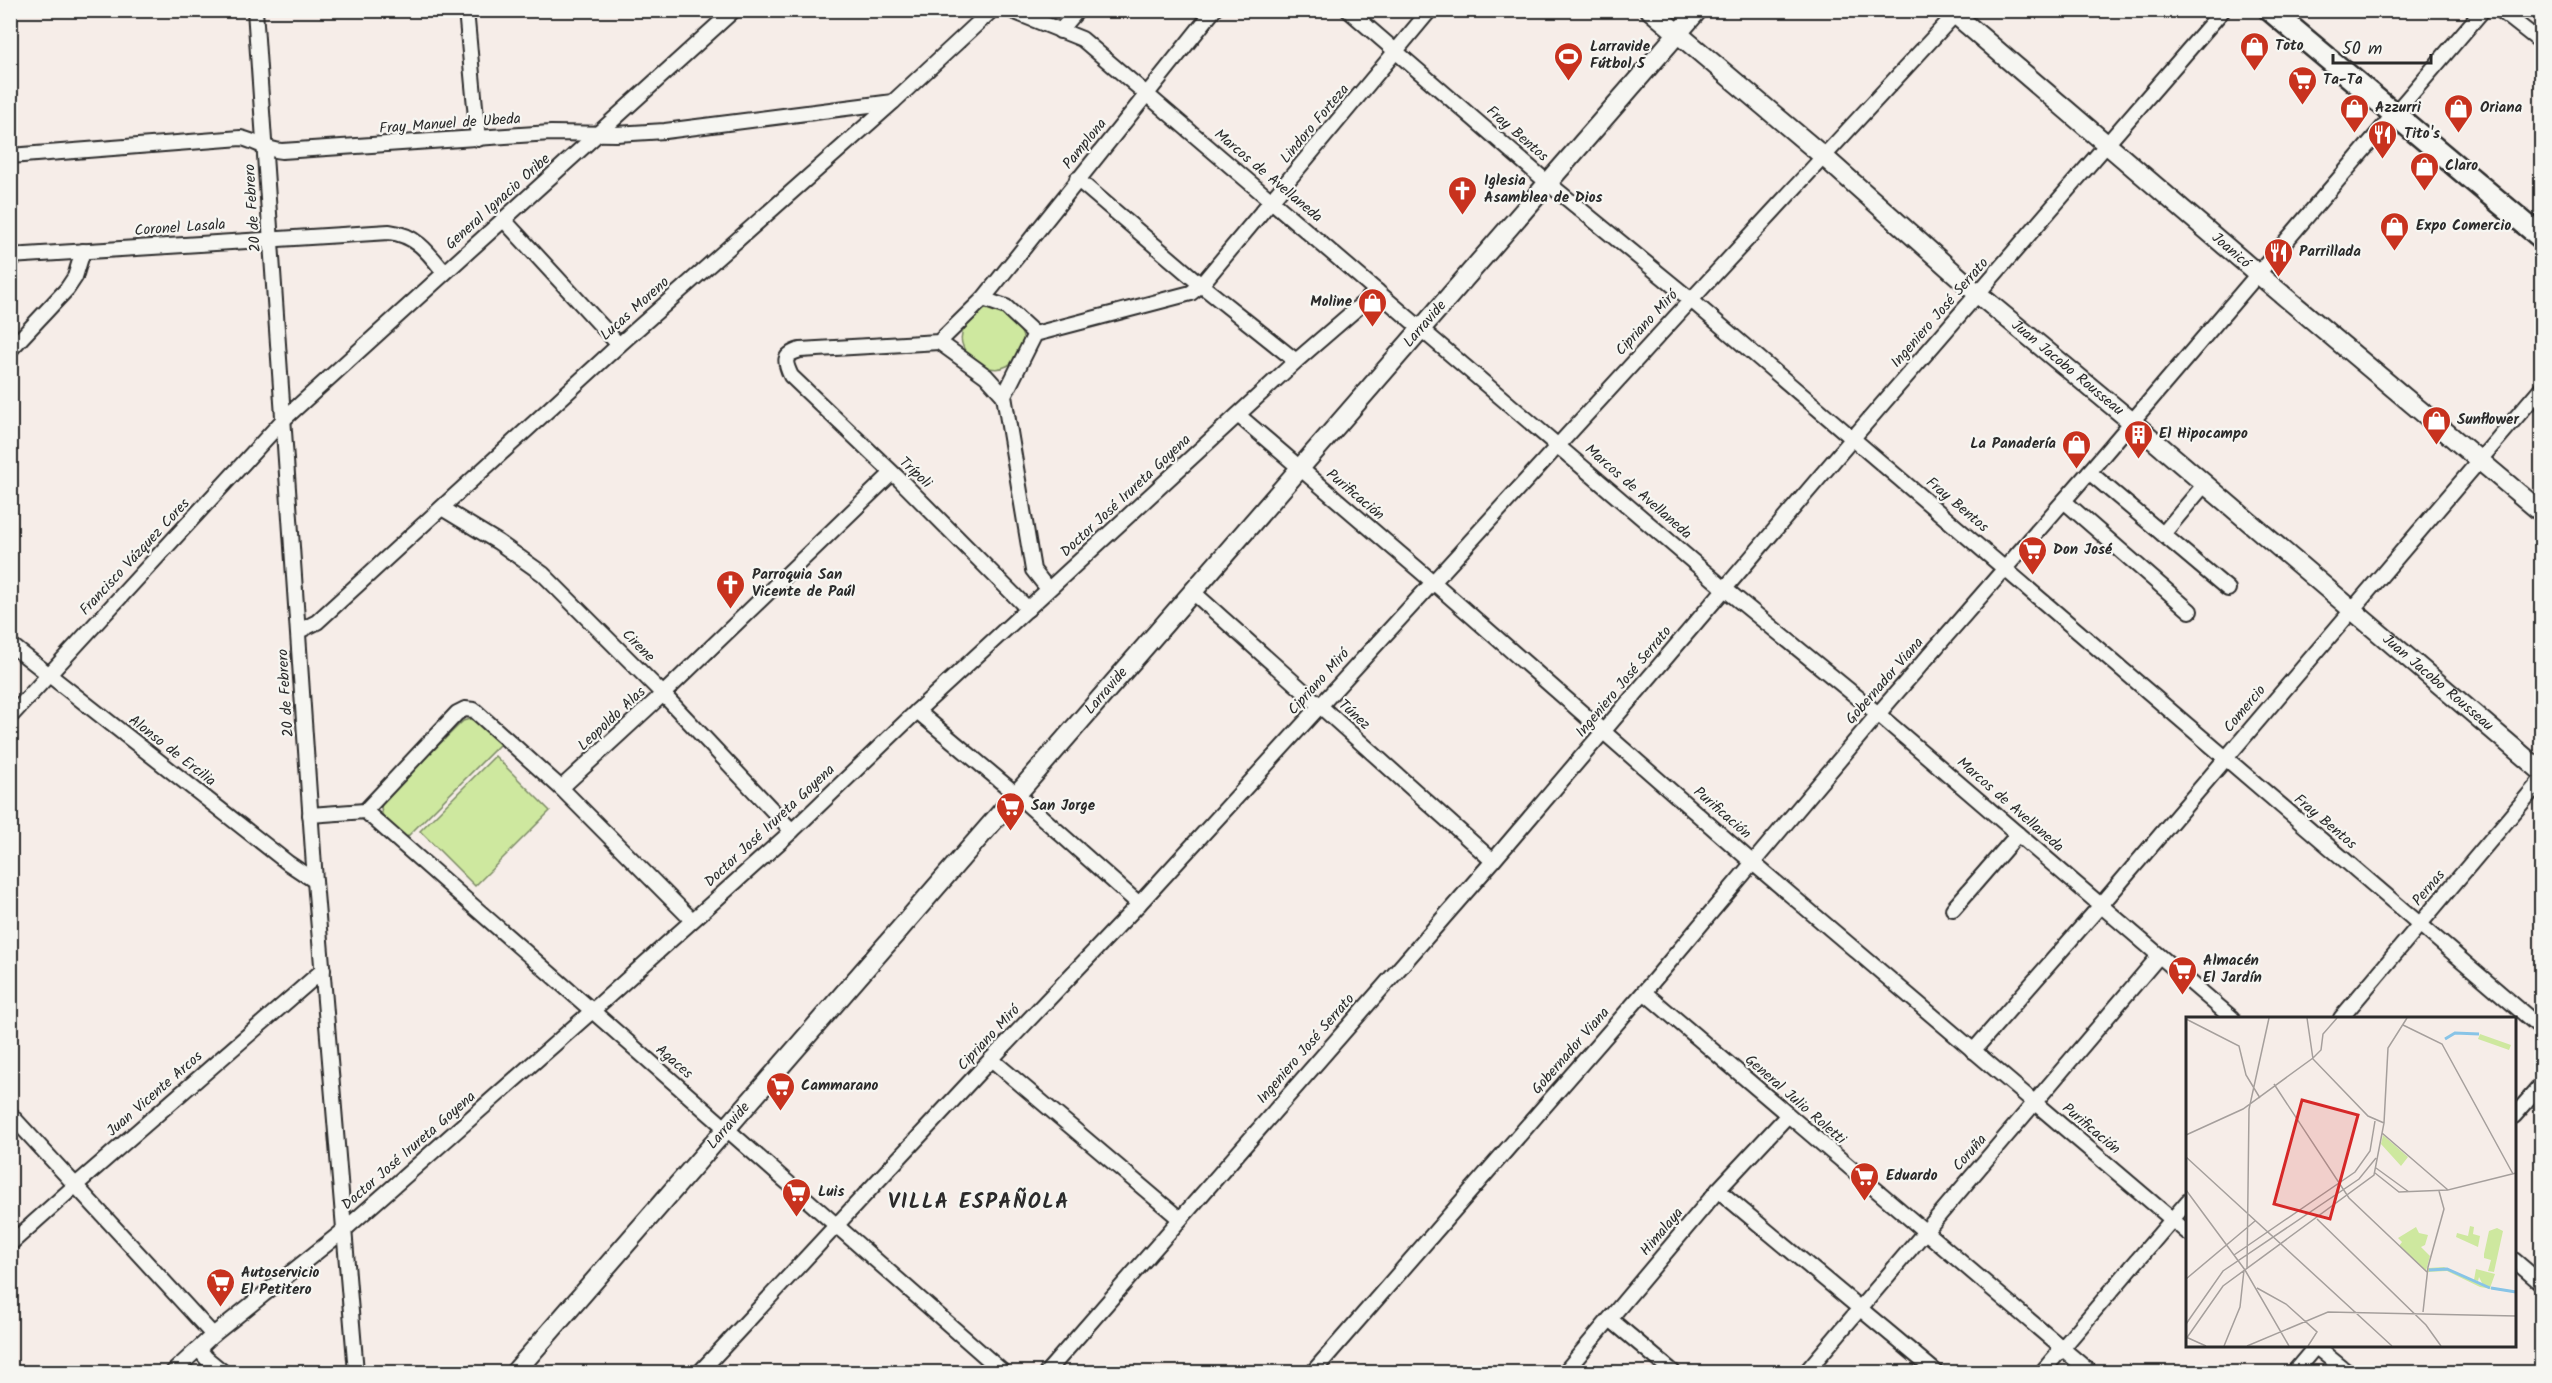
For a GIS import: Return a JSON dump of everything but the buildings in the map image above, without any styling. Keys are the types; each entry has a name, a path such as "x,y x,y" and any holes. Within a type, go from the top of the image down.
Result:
{"main road":[{"path":"2270,10 2541,238"}],"street":[{"name":"20 de Febrero","path":"255,10 310,815 356,1372"},
{"path":"466,10 478,139"},
{"name":"General Ignacio Oribe","path":"284,419 734,10"},
{"name":"Lucas Moreno","path":"299,631 317,622 619,345 893,102 992,10"},
{"name":"Marcos de Avellaneda","path":"1010,10 1082,39 1725,589 1878,714 2231,1017"},
{"path":"1060,31 1078,10"},
{"name":"Pamplona","path":"939,342 983,299 1214,10"},
{"name":"Fray Bentos","path":"1348,10 1548,183 1853,438 2541,1029"},
{"name":"Lindoro Forteza","path":"1201,285 1273,202 1431,10"},
{"name":"Juan Jacobo Rousseau","path":"1650,10 1823,156 1978,294 2131,421 2541,772"},
{"name":"Larravide","path":"515,1372 1301,470 1698,10"},
{"name":"Ingeniero José Serrato","path":"1047,1372 1493,861 1853,438 2108,146 2223,10"},
{"name":"Gobernador Viana","path":"1313,1372 1644,992 1878,714 2089,472 2482,10"},
{"path":"2500,10 2541,43"},
{"name":"Joanicó","path":"1955,12 2108,146 2541,513"},
{"name":"Cipriano Miró","path":"700,1372 991,1059 1139,904 1955,12"},
{"name":"Fray Manuel de Ubeda","path":"10,156 241,138 254,141 265,148 282,151 551,133 600,134 665,131 893,102"},
{"path":"1077,179 1201,285 1296,361"},
{"path":"503,219 619,345"},
{"name":"Coronel Lasala","path":"10,256 272,238 401,233 420,244 444,272"},
{"path":"10,350 67,289 75,277 83,251"},
{"path":"1004,396 1035,334 1191,293 1201,285"},
{"name":"Doctor José Irureta Goyena","path":"173,1372 213,1335 343,1231 591,1012 792,831 917,711 1296,361 1377,291"},
{"path":"983,299 1002,304 1035,334"},
{"path":"939,342 991,381 1004,396 1033,570 1048,589"},
{"name":"Trípoli","path":"939,342 800,350 790,353 786,366 791,376 1028,609"},
{"name":"Comercio","path":"1973,1051 2101,906 2541,387"},
{"name":"Purificación","path":"1238,415 1433,582 1753,863 2186,1232"},
{"name":"Francisco Vázquez Cores","path":"10,717 284,419"},
{"path":"2089,472 2228,589"},
{"name":"Leopoldo Alas","path":"561,788 663,694 891,474"},
{"path":"2163,534 2204,485"},
{"path":"2064,501 2190,611"},
{"name":"Cirene","path":"442,508 498,542 543,574 663,694 792,831"},
{"name":"Túnez","path":"1193,592 1493,861"},
{"name":"Alonso de Ercilia","path":"10,644 288,863 315,881"},
{"path":"310,815 364,811 458,713 465,709 474,710 561,788 692,920"},
{"path":"917,711 1017,795 1139,904"},
{"name":"Pernas","path":"2342,1017 2541,779"},
{"name":"Agaces","path":"364,811 1003,1372"},
{"path":"1953,909 2018,834"},
{"name":"Coruña","path":"1806,1372 2159,956"},
{"name":"Juan Vicente Arcos","path":"10,1244 322,970"},
{"name":"General Julio Roletti","path":"1644,992 2090,1372"},
{"path":"991,1059 1179,1219"},
{"path":"2516,1114 2541,1084"},
{"path":"10,1114 213,1335"},
{"name":"Himalaya","path":"1565,1372 1718,1190 1788,1115"},
{"path":"1718,1190 1936,1372"},
{"path":"2042,1372 2186,1202"},
{"path":"2516,1262 2541,1284"},
{"path":"1610,1319 1673,1372"},
{"path":"2294,1372 2315,1347"},
{"path":"2317,1347 2346,1372"},
{"path":"199,1349 223,1372"}],"green space":[{"path":"992,309 1013,320 1024,341 1017,357 1007,366 996,369 985,367 975,361 962,344 962,334 966,326 981,311"},
{"path":"470,719 476,721 500,744 406,838 387,822 382,812 383,800 463,721"},
{"path":"495,756 550,811 475,886 420,831"}],"place":[{"name":"Toto","path":"2254,72"},
{"name":"Larravide Fútbol 5","path":"1569,82"},
{"name":"Ta-Ta","path":"2302,106"},
{"name":"Azzurri","path":"2354,134"},
{"name":"Oriana","path":"2459,134"},
{"name":"Tito's","path":"2383,160"},
{"name":"Claro","path":"2424,192"},
{"name":"Iglesia Asamblea de Dios","path":"1463,216"},
{"name":"Expo Comercio","path":"2395,252"},
{"name":"Parrillada","path":"2278,278"},
{"name":"Moline","path":"1373,328"},
{"name":"Sunflower","path":"2436,446"},
{"name":"El Hipocampo","path":"2138,460"},
{"name":"La Panadería","path":"2077,470"},
{"name":"Don José","path":"2032,576"},
{"name":"Parroquia San Vicente de Paúl","path":"731,610"},
{"name":"San Jorge","path":"1010,832"},
{"name":"Almacén El Jardín","path":"2182,996"},
{"name":"Cammarano","path":"780,1112"},
{"name":"Eduardo","path":"1865,1202"},
{"name":"Luis","path":"797,1218"},
{"name":"Autoservicio El Petitero","path":"220,1308"}],"district":[{"name":"VILLA ESPAÑOLA","path":"979,1202"}]}
